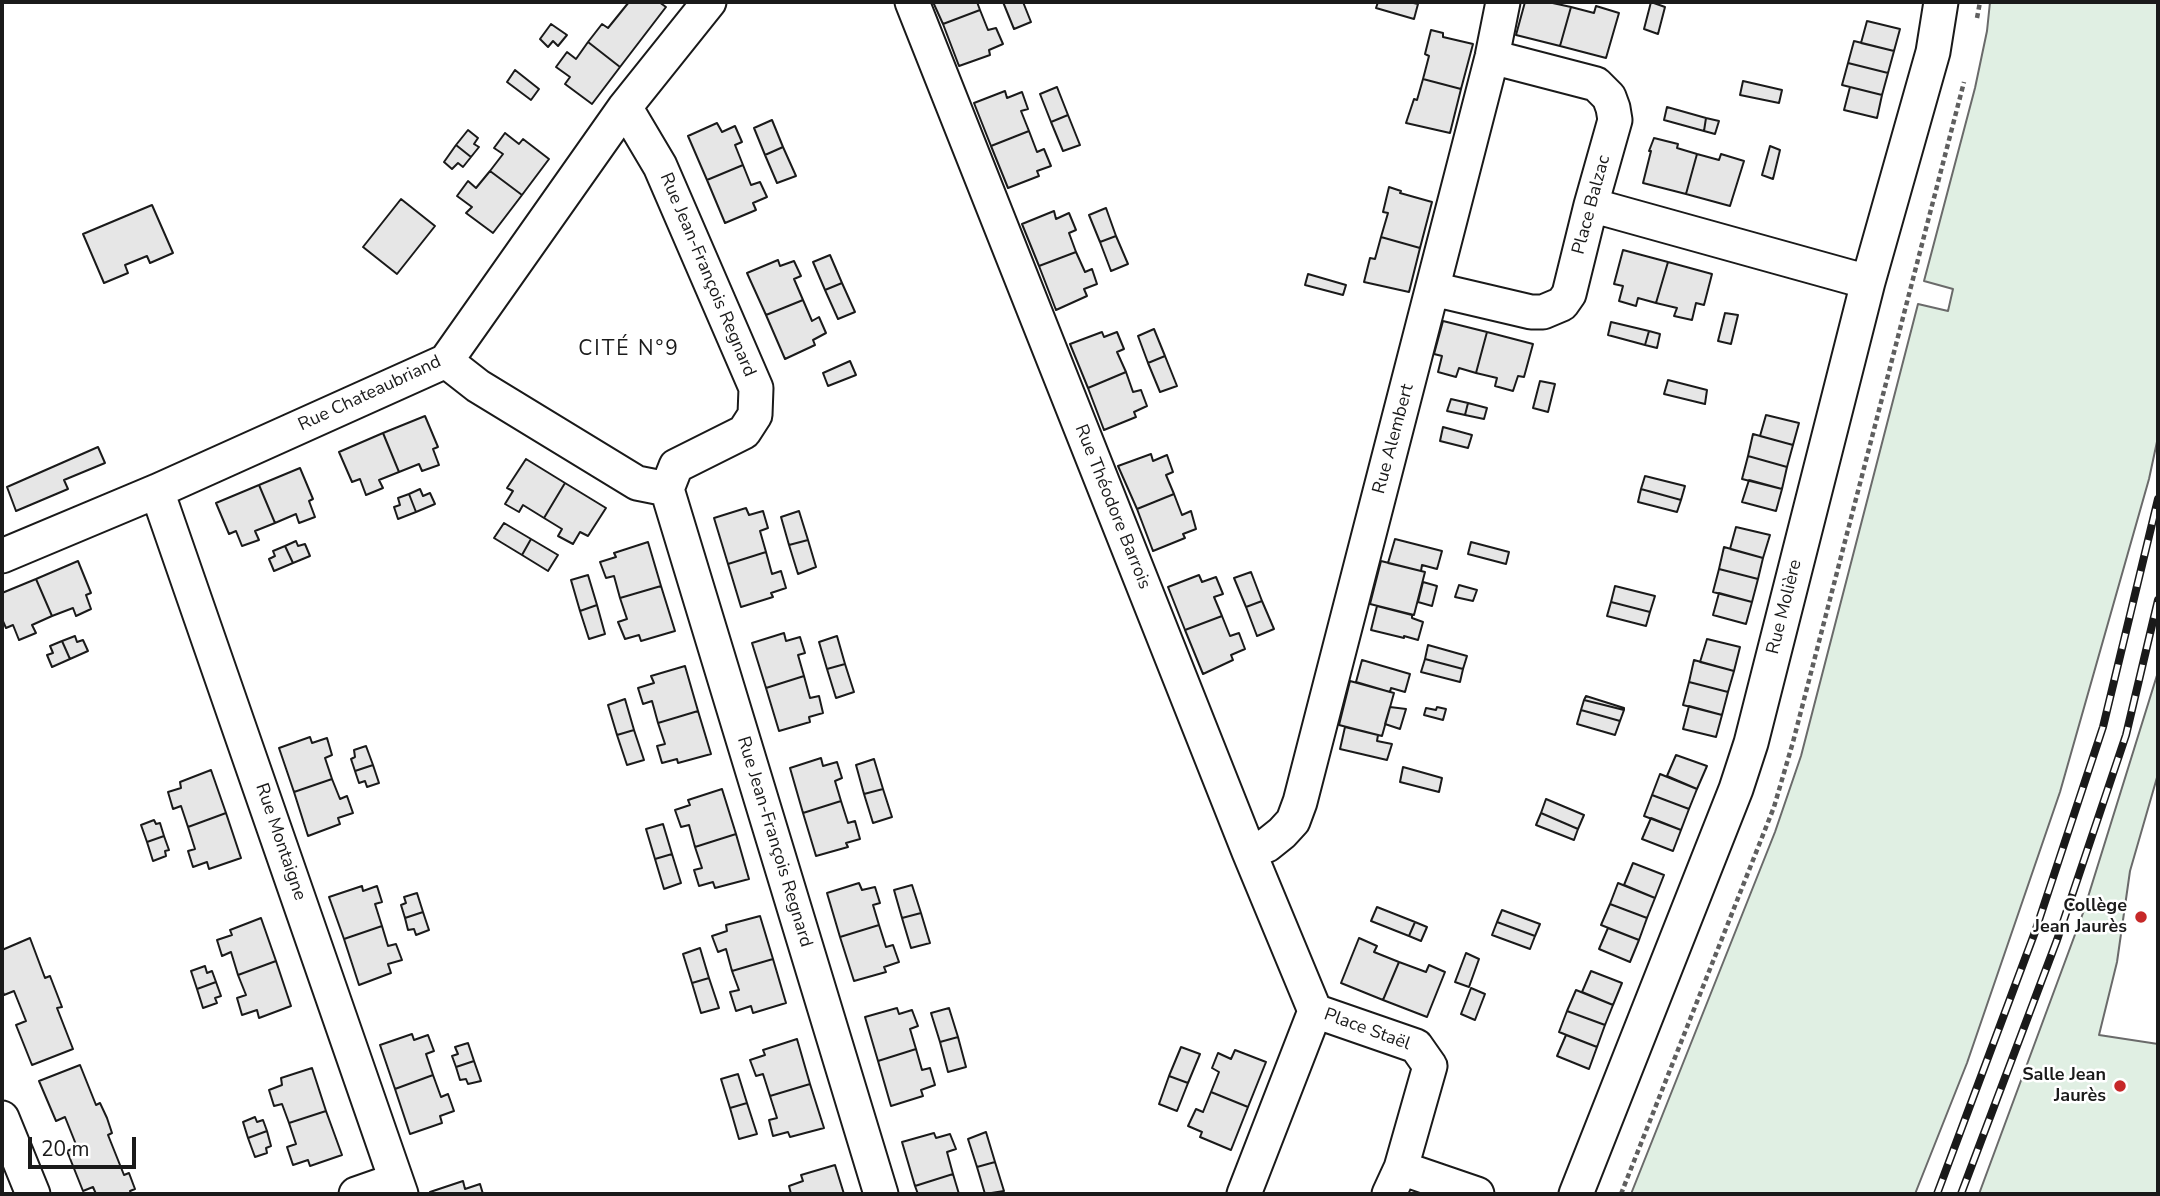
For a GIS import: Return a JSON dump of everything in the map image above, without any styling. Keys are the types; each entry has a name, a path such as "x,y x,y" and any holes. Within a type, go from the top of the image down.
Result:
{"street":[{"name":"Rue Chateaubriand","path":"2,556 157,491 446,361 625,107 709,2"},
{"name":"Rue Théodore Barrois","path":"912,2 1249,852 1315,1011"},
{"name":"Rue Alembert","path":"1249,852 1267,845 1282,833 1293,821 1300,802 1492,57 1503,2"},
{"name":"Rue Molière","path":"1576,1194 1736,789 1747,754 1868,282 1933,52 1941,2"},
{"name":"Place Balzac","path":"1433,289 1531,312 1544,312 1562,304 1569,294 1615,120 1609,97 1596,84 1492,57"},
{"name":"Rue Jean-François Regnard","path":"625,107 660,166 757,388 755,415 744,432 676,466 667,489 881,1194"},
{"path":"1591,205 1868,282"},
{"path":"446,361 478,386 637,483 667,489"},
{"name":"Rue Montaigne","path":"157,491 399,1187"},
{"name":"Place Staël","path":"1244,1194 1315,1011 1416,1046 1430,1066 1395,1181"},
{"path":"2,1118 33,1194"},
{"path":"1395,1181 1477,1194"},
{"path":"356,1194 399,1187"}],"green space":[{"path":"1990,2 2158,2 2158,437 2149,479 2060,792 1967,1063 1915,1194 1631,1194 1775,832 1801,756 1918,304 1948,311 1953,289 1924,281 1975,88"},
{"path":"2158,672 2158,774 2130,871 2117,962 2099,1035 2158,1044 2158,1194 1979,1194 2083,913"}],"building":[{"path":"629,2 659,2 666,7 620,67 588,42 602,24 608,28"},
{"path":"933,2 977,2 980,10 943,24"},
{"path":"1003,2 1023,2 1031,22 1014,29"},
{"path":"1378,2 1418,4 1414,19 1376,8"},
{"path":"1525,2 1548,2 1571,7 1560,46 1516,35"},
{"path":"1651,2 1665,7 1658,34 1644,29"},
{"path":"1596,6 1619,13 1606,58 1560,46 1571,7 1594,13"},
{"path":"980,10 988,30 996,28 1003,44 989,50 990,55 959,66 943,24"},
{"path":"1867,21 1900,29 1894,51 1861,43"},
{"path":"551,24 567,35 558,46 553,41 548,47 540,39"},
{"path":"1431,30 1443,33 1443,37 1473,44 1461,89 1423,79 1429,56 1425,54"},
{"path":"1854,41 1894,51 1888,73 1848,63"},
{"path":"588,42 620,67 592,104 565,84 570,77 556,67 567,52 576,59"},
{"path":"1848,63 1888,73 1882,95 1842,85"},
{"path":"515,70 539,89 531,100 507,82"},
{"path":"1423,79 1461,89 1450,133 1406,123"},
{"path":"1743,81 1782,90 1779,103 1740,95"},
{"path":"1057,87 1068,115 1051,122 1040,94"},
{"path":"1850,87 1882,95 1877,118 1844,110"},
{"path":"1005,91 1007,98 1022,92 1028,109 1021,111 1029,131 991,146 974,103"},
{"path":"1667,107 1706,118 1704,131 1664,120"},
{"path":"1068,115 1080,145 1063,151 1051,122"},
{"path":"1706,118 1719,121 1715,134 1704,131"},
{"path":"772,120 783,147 765,155 754,128"},
{"path":"717,123 722,132 735,126 742,142 735,145 743,165 707,180 688,136"},
{"path":"468,130 478,138 474,144 479,147 471,157 456,145"},
{"path":"1029,131 1037,152 1044,149 1051,166 1037,171 1039,176 1008,188 991,146"},
{"path":"505,133 519,144 523,139 549,159 522,195 490,171 503,154 494,148"},
{"path":"1654,138 1678,144 1677,148 1697,154 1686,194 1643,183"},
{"path":"456,145 471,157 463,167 458,163 452,169 444,162"},
{"path":"1770,146 1780,150 1773,179 1762,175"},
{"path":"783,147 796,176 777,183 765,155"},
{"path":"1697,154 1719,160 1721,154 1744,161 1730,206 1686,194"},
{"path":"743,165 751,185 760,182 767,197 753,203 756,210 725,223 707,180"},
{"path":"490,171 522,195 493,233 466,213 472,207 457,196 468,181 476,188"},
{"path":"1389,187 1432,202 1420,248 1381,237 1388,213 1383,212"},
{"path":"401,199 435,226 397,274 363,247"},
{"path":"152,205 173,253 150,263 147,256 125,265 128,273 104,283 83,234"},
{"path":"1106,208 1116,236 1100,242 1089,215"},
{"path":"1054,211 1056,219 1069,213 1076,230 1069,233 1076,252 1039,266 1022,224"},
{"path":"1116,236 1128,264 1111,271 1100,242"},
{"path":"1381,237 1420,248 1409,292 1364,282 1370,258 1375,259"},
{"path":"1623,250 1668,262 1656,303 1638,298 1636,306 1619,301 1623,286 1614,284"},
{"path":"1076,252 1085,272 1092,269 1097,284 1084,289 1087,296 1056,310 1039,266"},
{"path":"830,255 842,283 825,290 813,262"},
{"path":"778,260 780,266 794,261 801,276 794,279 803,300 766,315 747,273"},
{"path":"1668,262 1712,274 1704,305 1696,303 1692,320 1674,316 1677,308 1656,303"},
{"path":"1308,274 1346,285 1343,295 1305,285"},
{"path":"842,283 855,312 838,319 825,290"},
{"path":"803,300 812,321 819,317 826,333 813,340 815,345 785,359 766,315"},
{"path":"1725,313 1738,315 1731,344 1718,341"},
{"path":"1443,321 1487,332 1476,373 1459,368 1456,377 1438,372 1442,356 1434,354"},
{"path":"1611,322 1649,331 1645,345 1608,335"},
{"path":"1154,329 1165,356 1148,363 1138,336"},
{"path":"1649,331 1660,334 1657,348 1645,345"},
{"path":"1102,332 1104,337 1117,332 1124,349 1117,352 1126,372 1088,388 1070,344"},
{"path":"1487,332 1533,344 1524,377 1518,376 1513,391 1495,386 1497,378 1476,373"},
{"path":"1165,356 1177,386 1160,392 1148,363"},
{"path":"850,361 856,375 828,386 823,373"},
{"path":"1126,372 1133,392 1141,390 1147,406 1134,412 1136,417 1104,430 1088,388"},
{"path":"1668,380 1707,390 1705,404 1664,394"},
{"path":"1540,381 1555,384 1548,412 1533,408"},
{"path":"1451,399 1468,403 1465,415 1447,411"},
{"path":"1468,403 1487,408 1484,419 1465,415"},
{"path":"1766,415 1799,423 1793,445 1760,436"},
{"path":"425,416 438,447 433,449 439,465 422,471 419,464 399,472 383,433"},
{"path":"1443,427 1472,435 1468,448 1440,441"},
{"path":"383,433 399,472 379,480 383,488 366,495 360,479 352,482 339,452"},
{"path":"1753,434 1793,445 1787,467 1748,456"},
{"path":"98,447 105,463 64,480 68,489 16,511 7,487"},
{"path":"1151,454 1153,461 1167,455 1173,472 1166,475 1174,494 1137,509 1118,466"},
{"path":"1748,456 1787,467 1782,489 1742,479"},
{"path":"526,459 565,483 544,518 523,505 519,512 505,504 513,491 507,488"},
{"path":"300,468 313,499 309,501 315,517 299,523 296,514 275,523 259,485"},
{"path":"1645,476 1685,486 1681,500 1641,489"},
{"path":"1749,480 1782,489 1776,511 1742,502"},
{"path":"565,483 606,508 588,536 580,532 573,544 558,536 562,529 544,518"},
{"path":"259,485 275,523 255,531 259,540 242,546 236,531 229,534 216,503"},
{"path":"420,489 423,496 430,493 435,504 416,512 409,494"},
{"path":"1641,489 1681,500 1677,512 1638,502"},
{"path":"409,494 416,512 398,519 394,507 400,505 398,498"},
{"path":"1174,494 1182,515 1191,511 1196,529 1183,534 1185,538 1153,551 1137,509"},
{"path":"746,508 749,515 763,511 768,528 760,531 766,552 728,564 714,518"},
{"path":"799,511 808,540 789,545 781,517"},
{"path":"504,523 531,539 522,555 494,538"},
{"path":"1736,527 1770,535 1763,558 1730,549"},
{"path":"531,539 558,555 548,571 522,555"},
{"path":"1395,539 1442,551 1437,569 1422,565 1421,571 1388,563"},
{"path":"808,540 816,567 798,574 789,545"},
{"path":"296,541 298,546 305,544 310,556 293,563 285,546"},
{"path":"648,542 661,586 620,598 614,576 606,578 600,562 616,557 614,553"},
{"path":"1471,542 1509,552 1506,564 1468,554"},
{"path":"285,546 293,563 274,571 269,559 275,556 273,551"},
{"path":"1724,547 1763,558 1758,579 1719,569"},
{"path":"766,552 772,574 781,571 786,588 771,593 773,597 741,607 728,564"},
{"path":"78,561 91,593 86,595 91,609 76,616 73,608 52,616 36,579"},
{"path":"1381,561 1425,572 1414,615 1370,604"},
{"path":"1719,569 1758,579 1752,602 1713,592"},
{"path":"1251,572 1262,601 1246,607 1234,578"},
{"path":"588,575 597,605 580,611 571,580"},
{"path":"1199,575 1202,582 1216,577 1223,594 1214,597 1222,616 1185,630 1168,587"},
{"path":"36,579 52,616 32,625 36,633 19,640 13,625 6,628 2,619 2,593"},
{"path":"1423,582 1437,586 1432,606 1418,602"},
{"path":"1459,585 1477,590 1473,601 1455,597"},
{"path":"661,586 675,631 641,641 639,635 625,639 618,622 627,619 620,598"},
{"path":"1615,586 1655,596 1650,612 1611,602"},
{"path":"1719,593 1752,602 1746,624 1713,615"},
{"path":"1262,601 1274,629 1257,636 1246,607"},
{"path":"1611,602 1650,612 1646,626 1607,616"},
{"path":"597,605 605,634 589,639 580,611"},
{"path":"1377,606 1412,615 1412,618 1423,622 1418,640 1371,630"},
{"path":"1222,616 1230,636 1239,633 1245,649 1231,655 1233,660 1203,674 1185,630"},
{"path":"784,633 786,641 800,637 805,653 798,655 804,676 766,688 752,643"},
{"path":"75,636 77,642 83,640 88,651 70,659 62,641"},
{"path":"837,636 845,664 827,669 819,642"},
{"path":"1707,639 1740,647 1734,671 1700,662"},
{"path":"62,641 70,659 52,667 47,655 53,653 50,646"},
{"path":"1428,645 1467,656 1463,669 1425,659"},
{"path":"1425,659 1463,669 1460,682 1421,672"},
{"path":"1362,660 1410,674 1405,692 1391,688 1390,692 1356,682"},
{"path":"1694,660 1734,671 1728,692 1689,682"},
{"path":"845,664 854,692 836,698 827,669"},
{"path":"685,666 698,711 658,723 652,701 643,704 638,688 654,683 651,676"},
{"path":"804,676 810,698 819,696 823,713 809,717 810,722 779,731 766,688"},
{"path":"1350,681 1394,693 1382,736 1339,725"},
{"path":"1689,682 1728,692 1722,715 1683,705"},
{"path":"1586,696 1624,708 1624,710 1584,700"},
{"path":"625,699 634,730 617,735 608,705"},
{"path":"1584,700 1624,710 1620,721 1581,710"},
{"path":"1689,706 1722,715 1716,737 1683,729"},
{"path":"1390,707 1406,709 1400,729 1385,724"},
{"path":"1437,707 1446,709 1443,720 1424,715 1426,708 1436,710"},
{"path":"1581,710 1620,721 1615,735 1577,724"},
{"path":"698,711 711,754 678,763 677,759 662,763 657,746 665,744 658,723"},
{"path":"1345,727 1378,735 1377,741 1392,744 1387,760 1340,749"},
{"path":"634,730 644,760 627,765 617,735"},
{"path":"310,737 312,743 327,738 332,755 325,758 332,779 294,792 279,748"},
{"path":"366,746 373,765 355,771 351,759 355,757 354,750"},
{"path":"1676,755 1707,766 1697,789 1667,776"},
{"path":"821,758 823,766 837,762 842,778 835,781 841,801 803,813 790,768"},
{"path":"874,759 883,789 864,794 856,765"},
{"path":"373,765 379,783 367,787 365,781 359,783 355,771"},
{"path":"1403,767 1442,778 1439,792 1400,782"},
{"path":"211,770 226,813 188,827 181,806 173,809 168,792 181,788 180,782"},
{"path":"1660,774 1697,789 1689,809 1652,795"},
{"path":"332,779 340,799 347,796 353,813 338,818 340,824 308,836 294,792"},
{"path":"722,789 736,834 695,847 689,825 681,827 675,810 690,805 688,800"},
{"path":"883,789 892,817 873,823 864,794"},
{"path":"1652,795 1689,809 1681,830 1644,816"},
{"path":"1546,799 1584,815 1578,829 1541,813"},
{"path":"841,801 848,823 855,821 860,839 846,843 848,847 816,856 803,813"},
{"path":"226,813 241,858 209,869 207,862 193,867 188,851 195,849 188,827"},
{"path":"1541,813 1578,829 1574,840 1536,825"},
{"path":"1651,818 1681,830 1673,851 1642,839"},
{"path":"154,820 156,824 160,823 164,836 147,842 141,825"},
{"path":"663,824 672,854 655,859 646,829"},
{"path":"736,834 749,879 715,888 713,882 699,886 694,870 702,868 695,847"},
{"path":"164,836 169,850 165,851 166,856 153,861 147,842"},
{"path":"672,854 681,883 664,889 655,859"},
{"path":"1633,863 1664,875 1655,898 1624,885"},
{"path":"859,883 862,890 875,887 880,903 873,905 879,925 840,937 827,893"},
{"path":"1618,883 1655,898 1647,918 1610,904"},
{"path":"912,885 921,913 902,918 894,890"},
{"path":"362,886 363,891 377,886 382,902 375,904 382,926 344,939 329,897"},
{"path":"417,893 423,912 405,918 401,905 406,903 404,897"},
{"path":"1610,904 1647,918 1639,940 1601,925"},
{"path":"1377,907 1415,922 1409,936 1371,921"},
{"path":"1502,910 1540,924 1535,936 1497,922"},
{"path":"423,912 429,930 416,935 414,929 408,930 405,918"},
{"path":"921,913 930,943 911,948 902,918"},
{"path":"760,916 773,959 732,971 726,949 718,952 712,936 727,931 726,925"},
{"path":"261,918 276,961 238,975 231,952 222,956 217,940 232,935 230,930"},
{"path":"1415,922 1427,927 1421,941 1409,936"},
{"path":"1497,922 1535,936 1530,949 1492,935"},
{"path":"879,925 886,947 893,945 899,962 884,967 886,972 854,981 840,937"},
{"path":"382,926 388,946 396,944 402,960 388,964 391,973 359,985 344,939"},
{"path":"1608,928 1639,940 1630,962 1599,949"},
{"path":"30,938 45,978 50,976 62,1007 57,1008 73,1049 32,1065 16,1025 26,1021 14,991 4,995 2,989 2,950"},
{"path":"1359,938 1377,946 1374,952 1399,962 1383,1000 1341,983"},
{"path":"700,948 709,978 692,983 683,954"},
{"path":"1466,953 1479,959 1469,987 1455,982"},
{"path":"773,959 786,1003 753,1013 751,1006 736,1011 730,992 739,990 732,971"},
{"path":"276,961 291,1006 259,1018 257,1010 242,1015 237,998 246,995 238,975"},
{"path":"1399,962 1426,972 1429,965 1445,972 1427,1017 1383,1000"},
{"path":"205,966 207,973 212,971 216,982 197,989 191,971"},
{"path":"1591,971 1622,983 1613,1005 1582,992"},
{"path":"709,978 719,1008 701,1013 692,983"},
{"path":"216,982 221,996 215,998 217,1003 203,1008 197,989"},
{"path":"1471,988 1485,994 1475,1020 1461,1014"},
{"path":"1576,990 1613,1005 1605,1025 1567,1011"},
{"path":"897,1008 899,1014 912,1010 918,1026 910,1029 916,1049 878,1061 865,1017"},
{"path":"949,1008 958,1037 940,1042 931,1013"},
{"path":"1567,1011 1605,1025 1597,1047 1559,1032"},
{"path":"412,1034 414,1040 428,1035 434,1051 426,1054 433,1075 395,1089 380,1045"},
{"path":"1566,1035 1597,1047 1589,1069 1557,1056"},
{"path":"958,1037 966,1067 948,1072 940,1042"},
{"path":"797,1039 810,1084 770,1096 763,1074 756,1076 750,1060 765,1055 763,1050"},
{"path":"468,1043 474,1061 456,1067 452,1056 458,1054 455,1047"},
{"path":"1181,1047 1200,1054 1188,1083 1169,1076"},
{"path":"916,1049 922,1070 930,1068 935,1085 921,1090 923,1096 891,1106 878,1061"},
{"path":"1235,1050 1266,1062 1248,1107 1211,1092 1219,1072 1212,1068 1218,1053 1231,1059"},
{"path":"474,1061 481,1081 468,1084 466,1079 460,1080 456,1067"},
{"path":"80,1065 96,1105 100,1103 107,1118 112,1133 108,1135 124,1175 129,1173 135,1189 130,1191 131,1194 96,1194 93,1187 83,1191 67,1151 77,1147 65,1117 56,1121 39,1081"},
{"path":"312,1068 326,1111 289,1123 282,1104 274,1106 269,1090 282,1085 281,1078"},
{"path":"738,1074 747,1103 730,1108 721,1079"},
{"path":"433,1075 441,1097 448,1094 454,1111 440,1116 442,1123 410,1134 395,1089"},
{"path":"1169,1076 1188,1083 1177,1111 1159,1104"},
{"path":"810,1084 824,1128 790,1137 788,1132 773,1136 769,1120 777,1118 770,1096"},
{"path":"1211,1092 1248,1107 1231,1150 1200,1137 1202,1132 1188,1126 1196,1109 1203,1112"},
{"path":"747,1103 757,1134 739,1139 730,1108"},
{"path":"326,1111 342,1155 310,1166 308,1160 293,1165 287,1147 296,1144 289,1123"},
{"path":"255,1117 257,1122 263,1120 267,1131 248,1138 243,1122"},
{"path":"267,1131 271,1146 266,1148 267,1153 255,1157 248,1138"},
{"path":"986,1132 995,1162 977,1167 968,1139"},
{"path":"934,1133 936,1138 950,1134 956,1149 947,1152 953,1174 915,1186 902,1142"},
{"path":"995,1162 1004,1191 985,1194 977,1167"},
{"path":"835,1165 844,1194 791,1194 789,1186 803,1181 801,1175"},
{"path":"953,1174 959,1194 918,1194 915,1186"},
{"path":"463,1181 465,1189 480,1184 483,1194 430,1194 430,1192"}],"railway":[{"path":"1937,1194 2035,932 2103,727 2158,499"},
{"path":"1961,1194 2057,940 2126,735 2158,600"}],"place":[{"name":"Collège Jean Jaurès","path":"2141,917"},
{"name":"Salle Jean Jaurès","path":"2120,1086"}],"district":[{"name":"CITÉ N°9","path":"629,350"}]}
